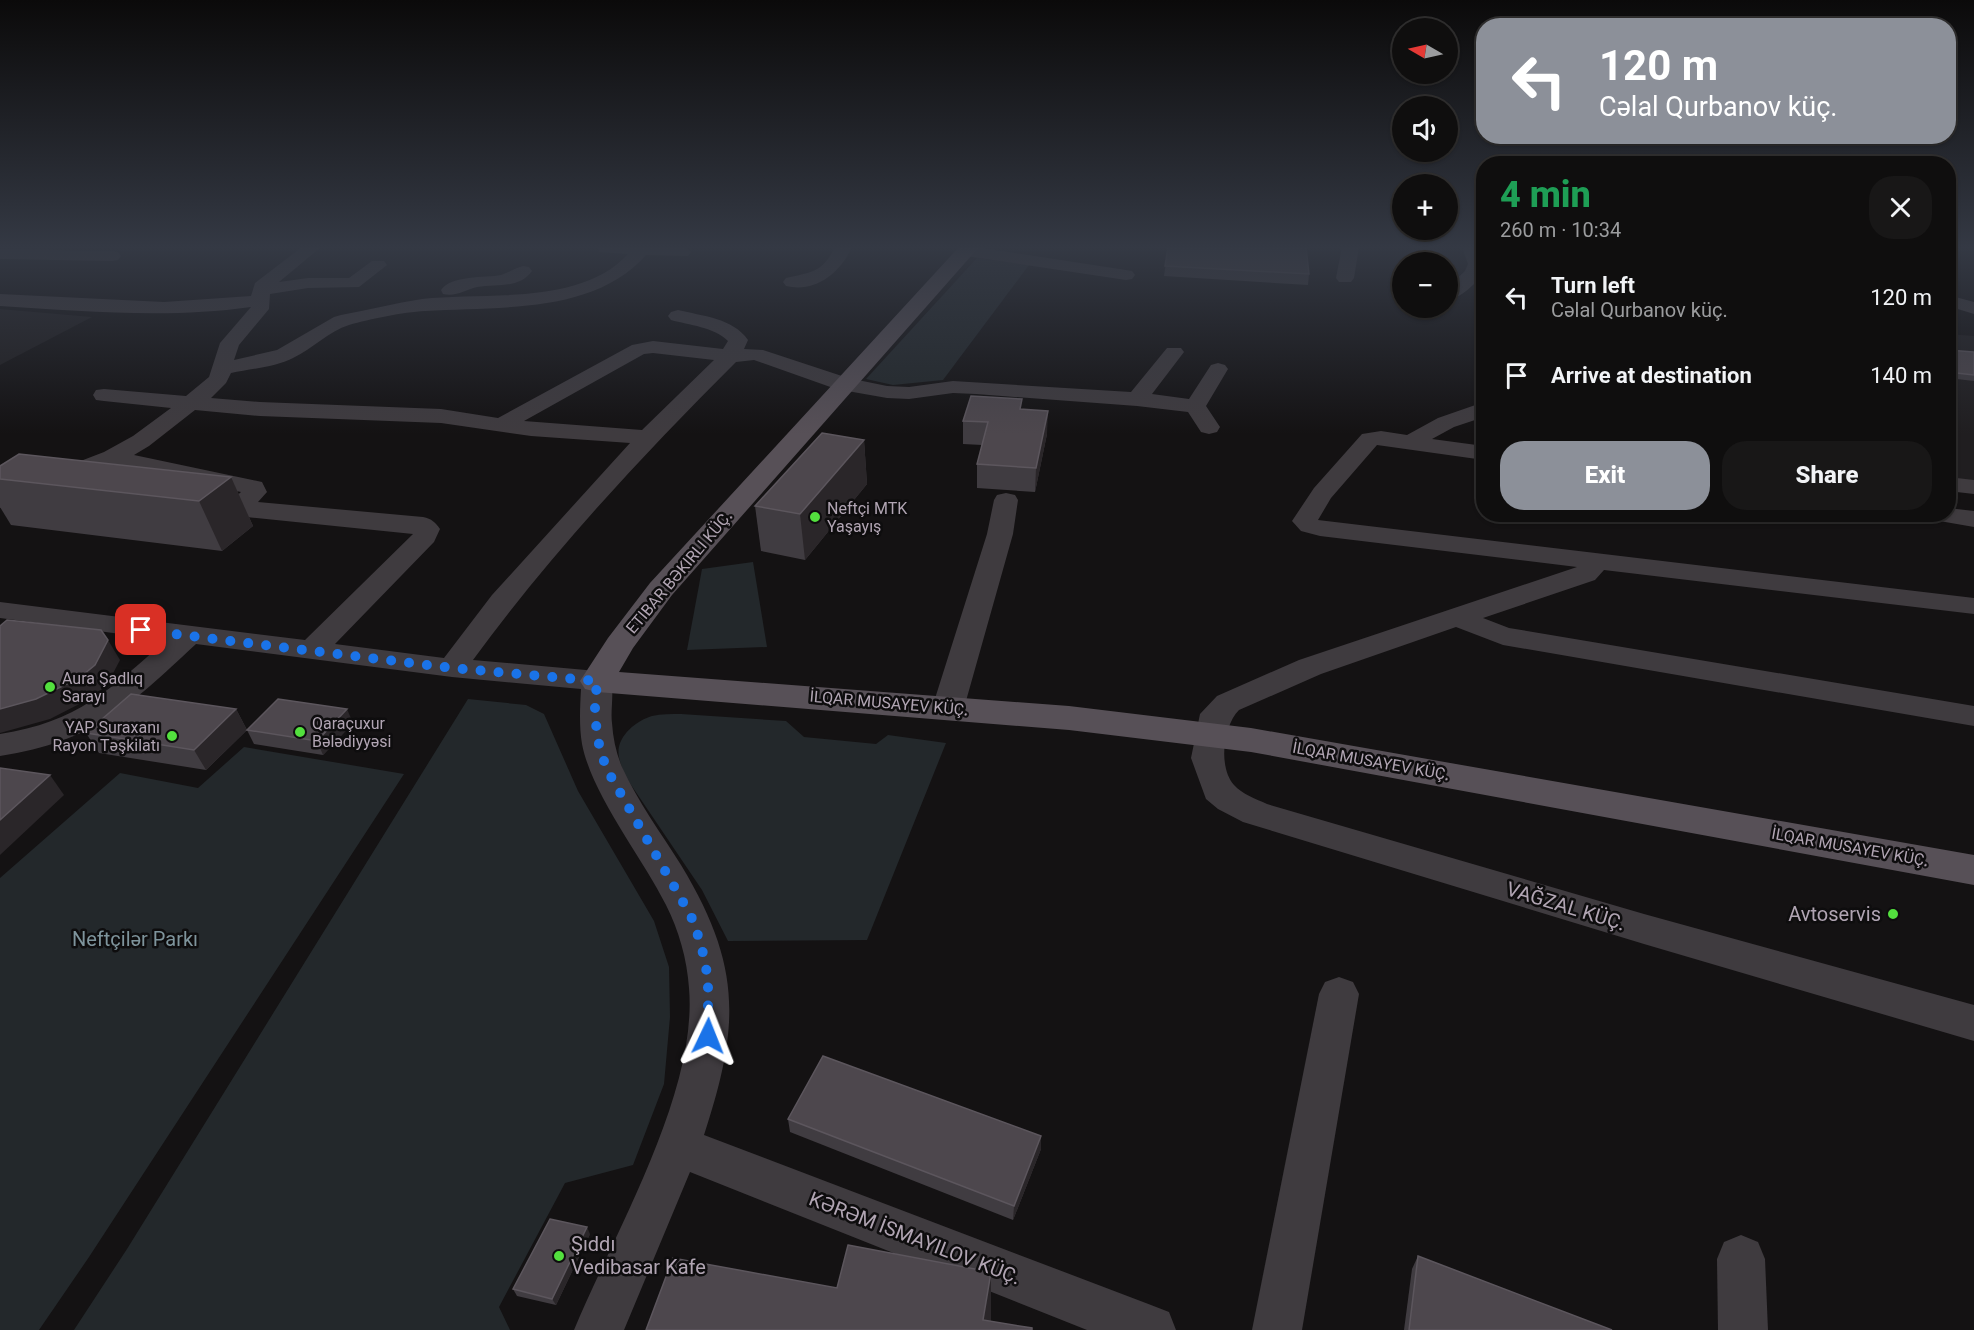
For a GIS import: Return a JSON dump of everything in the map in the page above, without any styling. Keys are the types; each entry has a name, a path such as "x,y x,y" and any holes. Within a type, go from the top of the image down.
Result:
{"main road":[{"name":"ETIBAR BƏKIRLI KÜÇ.","path":"597,681 618,645 661,589 913,309"},
{"name":"İLQAR MUSAYEV KÜÇ.","path":"597,681 1069,718 1251,740 1974,870"}],"street":[{"path":"0,501 112,457 141,441 219,379 230,343 260,309"},
{"path":"221,369 284,355 332,324 376,309"},
{"path":"452,668 502,600 648,437 730,356 738,344 736,336 720,327 678,315"},
{"path":"501,425 646,347 730,356 756,354 844,384 897,393 952,387 1137,399 1195,406 1209,427"},
{"path":"1137,399 1174,352"},
{"path":"1195,406 1218,369"},
{"path":"104,395 260,409 441,416 531,429 648,437"},
{"path":"1412,443 1420,435 1476,412"},
{"path":"1476,452 1381,438 1370,439 1314,503 1305,515 1305,521 1310,526 1320,528 1974,606"},
{"path":"112,457 253,487 255,492 238,508"},
{"path":"1956,485 1974,487"},
{"path":"26,489 85,494"},
{"path":"948,708 1000,534 1006,500"},
{"path":"179,503 423,525 427,528 425,536 311,651"},
{"path":"1956,517 1974,519"},
{"path":"1210,736 1216,714 1228,703 1310,667 1585,574 1591,569 1595,560"},
{"path":"0,610 188,636 452,668 597,681"},
{"path":"1456,617 1503,636 1974,716"},
{"path":"0,745 43,737 77,726 109,706 188,636"},
{"name":"ETIBAR BƏKIRLI KÜÇ.","path":"597,681 595,708 597,737 606,768 691,916 701,944 708,978 709,1022 699,1087 678,1146 599,1330"},
{"name":"VAĞZAL KÜÇ.","path":"1210,736 1207,758 1218,790 1230,800 1255,813 1644,929 1974,1023"},
{"path":"1277,1330 1339,994"},
{"path":"678,1146 1151,1330"},
{"path":"1741,1259 1743,1330"}],"shaded area":[{"path":"0,309 92,317 0,365"},
{"path":"1956,335 1974,336 1974,482 1956,480"}],"green space":[{"path":"930,309 996,309 943,380 893,385 866,379"},
{"path":"753,562 767,647 687,650 702,569"},
{"path":"468,699 526,705 544,714 578,791 654,921 669,967 670,1017 664,1084 633,1165 565,1183 499,1307 510,1330 74,1330 127,1249"},
{"path":"681,714 786,721 804,737 876,744 888,735 946,743 867,940 728,941 702,890 625,776 619,759 620,743 633,726 652,716"},
{"name":"Neftçilər Parkı","path":"244,747 404,774 39,1330 0,1330 0,878 120,773 198,788"}],"building":[{"path":"1956,351 1974,352 1974,375 1956,373"},
{"path":"971,396 1022,399 1020,409 1048,411 1036,468 977,464 988,422 963,421"},
{"path":"822,433 864,440 800,514 755,506"},
{"path":"19,454 231,477 199,501 0,479 0,466"},
{"path":"7,620 101,630 108,640 95,665 79,678 36,699 0,709 0,626"},
{"path":"131,694 236,709 194,750 86,733"},
{"path":"278,699 347,709 317,741 247,730"},
{"path":"0,768 50,775 0,820"},
{"path":"823,1056 1041,1136 1014,1206 788,1119"},
{"path":"550,1219 587,1227 552,1299 513,1289"},
{"path":"848,1245 991,1272 983,1320 1032,1328 1032,1330 646,1330 673,1258 837,1288"},
{"path":"1418,1256 1612,1330 1409,1330"}],"place":[{"name":"Neftçi MTK Yaşayış","path":"815,517"},
{"name":"Aura Şadlıq Sarayı","path":"50,687"},
{"name":"Qaraçuxur Bələdiyyəsi","path":"300,732"},
{"name":"YAP Suraxanı Rayon Təşkilatı","path":"172,736"},
{"name":"Avtoservis","path":"1893,914"},
{"name":"Şıddı Vedibasar Kafe","path":"559,1256"}],"route":[{"path":"141,630 452,668 597,681 595,708 597,737 606,768 691,916 701,944 708,978 708,1036"}]}
